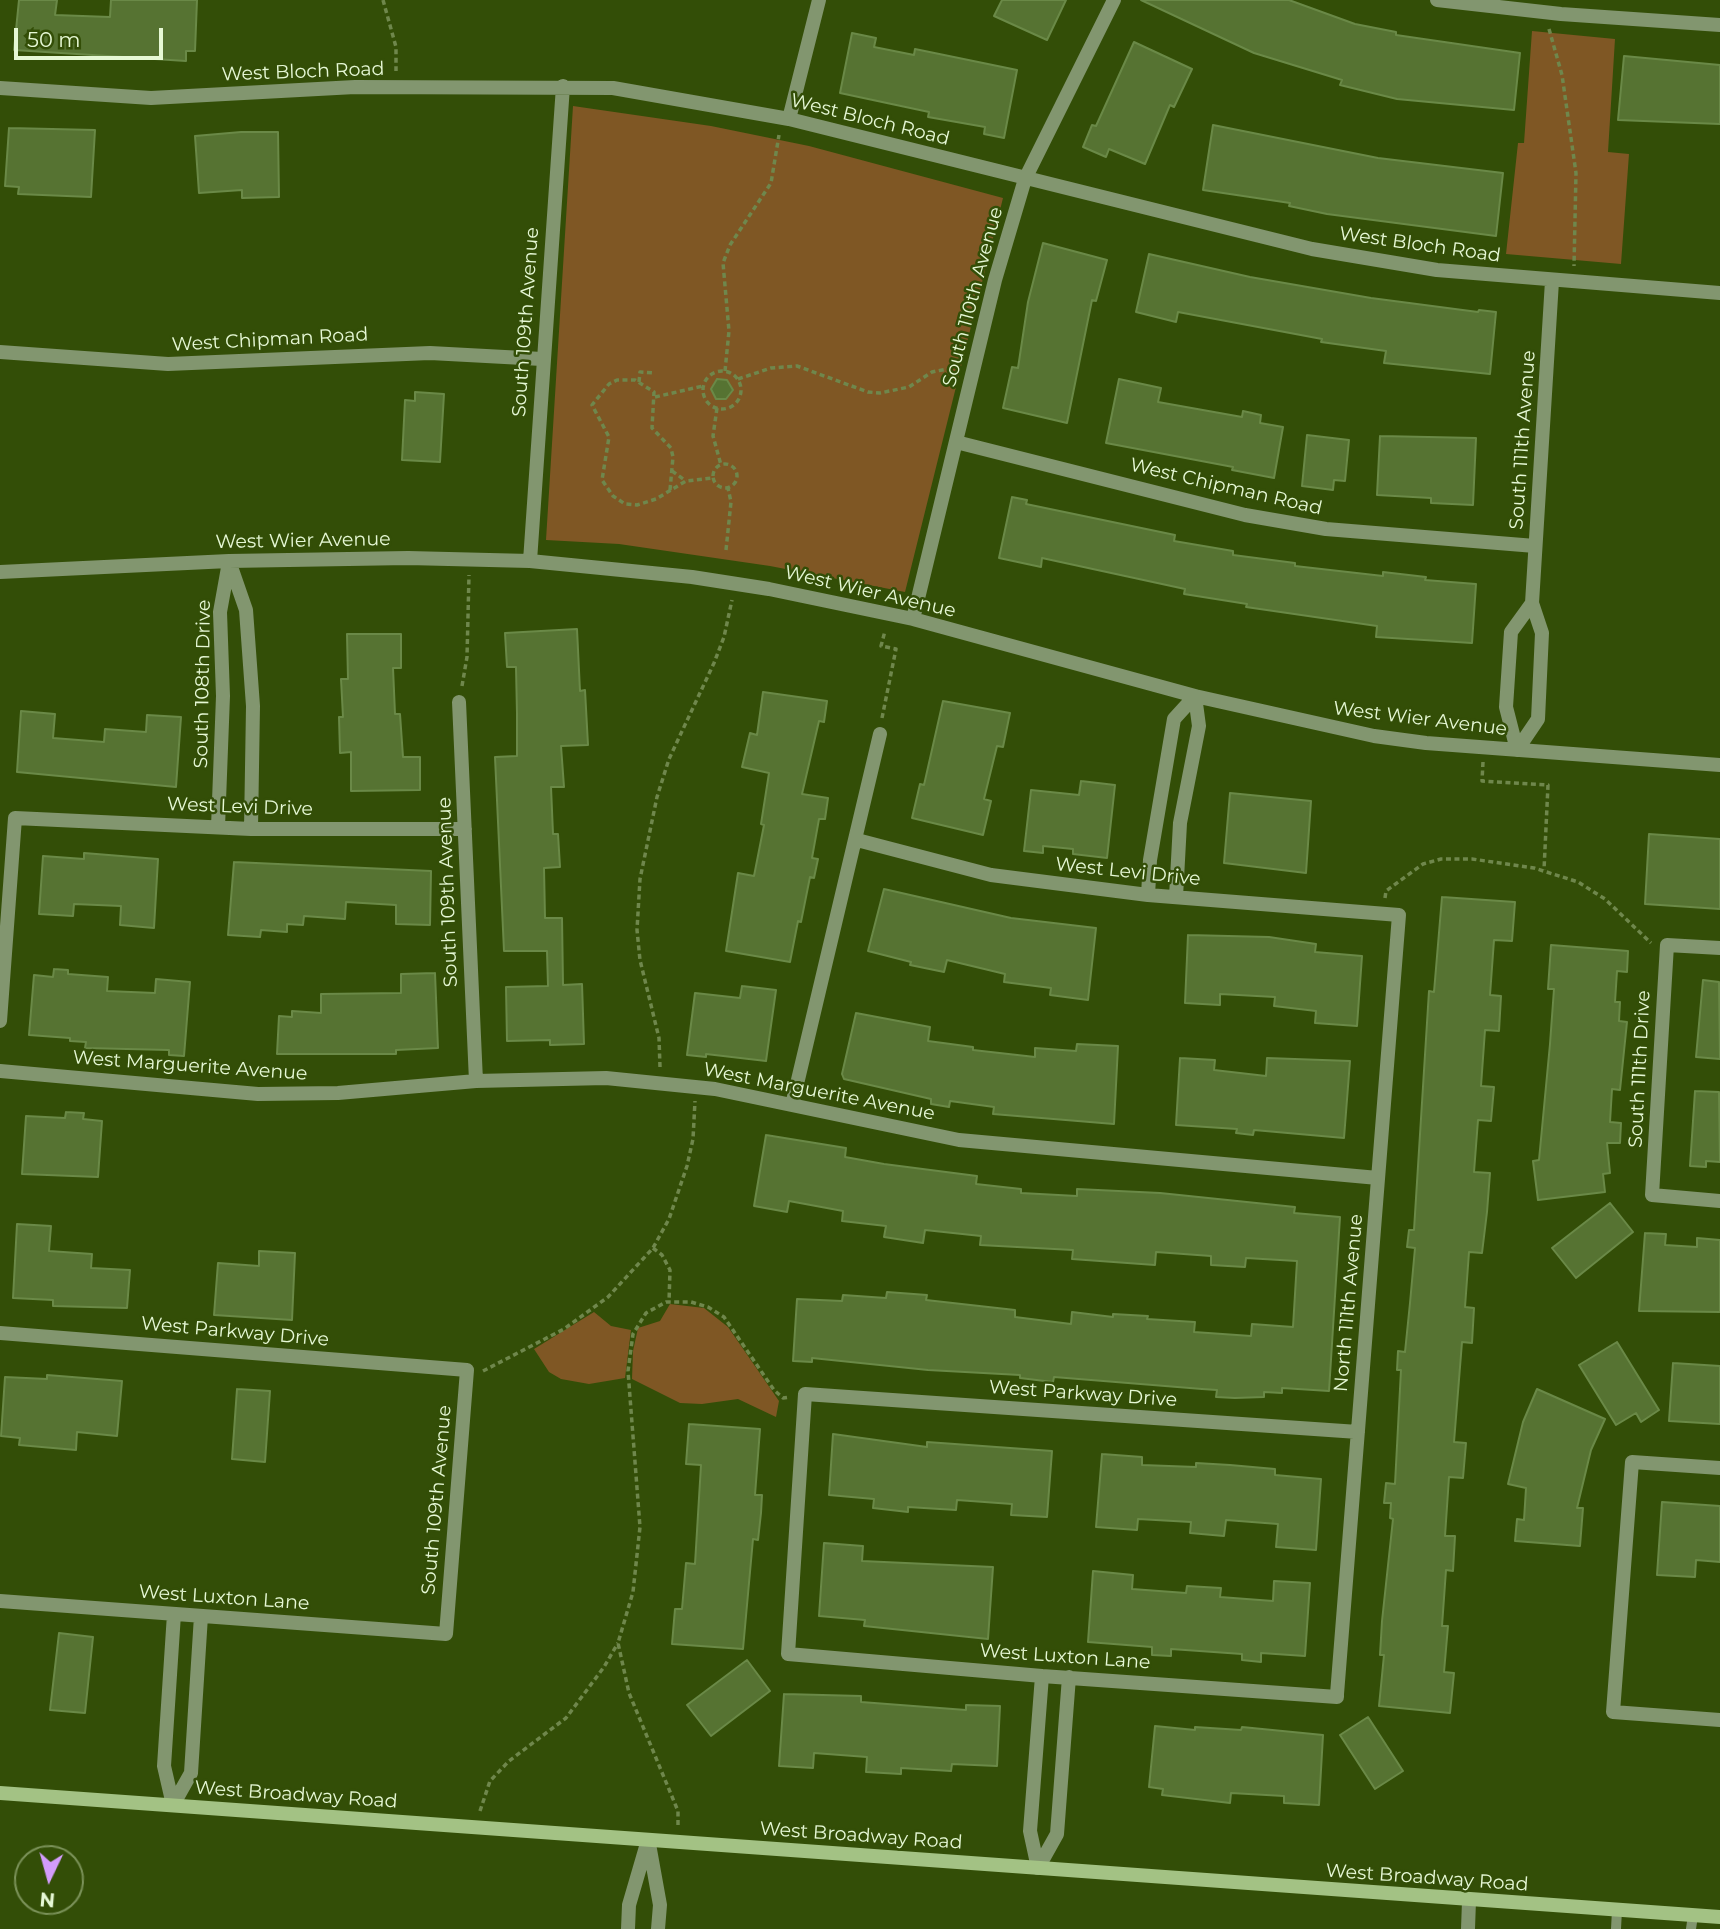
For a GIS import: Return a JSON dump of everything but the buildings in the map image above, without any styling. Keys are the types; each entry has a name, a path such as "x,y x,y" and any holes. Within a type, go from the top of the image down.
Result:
{"main road":[{"name":"West Broadway Road","path":"0,1793 1617,1910 1692,1922 1720,1917"}],"street":[{"path":"789,119 819,0"},
{"name":"South 110th Avenue","path":"913,619 995,280 1025,179 1114,0"},
{"path":"1437,0 1550,6 1720,25"},
{"name":"West Bloch Road","path":"0,88 151,98 396,87 562,86 613,89 789,119 1312,249 1437,270 1720,293"},
{"name":"South 109th Avenue","path":"530,561 562,86"},
{"name":"South 111th Avenue","path":"1517,750 1538,719 1542,633 1532,603 1552,281"},
{"name":"West Chipman Road","path":"0,352 168,365 430,353 542,359"},
{"name":"West Chipman Road","path":"956,442 1245,515 1326,529 1535,545"},
{"name":"West Wier Avenue","path":"0,572 229,561 530,561 734,584 913,619 1195,695 1362,734 1484,748 1720,765"},
{"name":"South 108th Drive","path":"218,827 223,696 220,611 229,561"},
{"name":"South 108th Drive","path":"229,561 246,610 253,706 251,829"},
{"path":"1517,750 1506,707 1511,632 1532,603"},
{"path":"1148,895 1153,836 1174,719 1195,695"},
{"path":"1176,897 1180,823 1199,726 1195,695"},
{"name":"South 109th Avenue","path":"459,702 475,1081"},
{"path":"792,1105 880,734"},
{"name":"West Levi Drive","path":"0,1021 15,818 251,829 465,829"},
{"name":"West Levi Drive","path":"857,840 991,875 1148,895 1399,915"},
{"name":"North 111th Avenue","path":"1337,1694 1399,915"},
{"path":"1667,945 1720,948"},
{"name":"South 111th Drive","path":"1667,945 1652,1195 1720,1201"},
{"name":"West Marguerite Avenue","path":"0,1071 258,1094 338,1093 475,1081 606,1078 695,1087 959,1140 1378,1178"},
{"name":"West Parkway Drive","path":"0,1333 467,1370"},
{"name":"South 109th Avenue","path":"446,1634 467,1370"},
{"name":"West Parkway Drive","path":"805,1394 1358,1432"},
{"name":"West Luxton Lane","path":"805,1394 788,1654 1042,1676 1337,1697 1337,1694"},
{"path":"1720,1468 1632,1462 1613,1712 1720,1720"},
{"name":"West Luxton Lane","path":"0,1601 446,1634"},
{"path":"173,1805 164,1766 174,1614"},
{"path":"173,1805 191,1773 201,1616"},
{"path":"1038,1868 1030,1830 1042,1676"},
{"path":"1038,1868 1057,1834 1069,1677"},
{"path":"628,1929 629,1905 648,1840"},
{"path":"648,1840 660,1905 658,1929"},
{"path":"1468,1929 1469,1901"}],"lane":[{"path":"1616,1929 1617,1910"}],"path":[{"path":"383,0 396,47 396,87"},
{"path":"1562,30 1549,29 1562,75 1576,173 1574,265 1577,282"},
{"path":"726,371 729,331 723,263 730,245 771,183 782,136 762,132 765,114"},
{"path":"738,379 771,368 797,366 868,392 880,393 909,387 932,372 947,368 973,370"},
{"path":"726,371 738,379 741,390 737,401 728,408 717,408 704,397 703,386 712,373 726,371"},
{"path":"639,382 640,372 654,373"},
{"path":"670,490 671,448 652,428 655,397 652,389 639,382 617,380 602,390 593,402 596,416 610,442 603,472 604,485 613,496 631,505 656,499 686,481 713,478"},
{"path":"655,397 703,386"},
{"path":"717,408 713,436 721,465"},
{"path":"721,465 729,465 737,473 734,484 728,488 717,485 713,478 715,470 721,465"},
{"path":"672,471 686,481"},
{"path":"726,550 731,502 728,488"},
{"path":"459,702 467,657 470,559"},
{"path":"659,1083 659,1038 640,961 637,930 640,879 657,797 669,758 724,637 734,584"},
{"path":"880,734 896,649 881,646 884,636"},
{"path":"1484,748 1482,781 1548,785 1544,870"},
{"path":"1382,914 1387,891 1423,864 1441,859 1500,862 1544,870 1578,882 1605,899 1651,944 1667,945"},
{"path":"467,1370 488,1371 564,1329 608,1297 653,1248 668,1219 687,1166 693,1139 695,1087"},
{"path":"653,1248 662,1255 670,1270 669,1302"},
{"path":"478,1827 483,1797 490,1781 509,1760 566,1718 604,1667 618,1643 633,1592 640,1527 629,1350 638,1322 655,1307 669,1302 691,1302 724,1317 766,1380 783,1398 805,1394"},
{"path":"618,1643 640,1723 657,1756 678,1811 678,1842"}],"shaded area":[{"path":"1532,31 1615,39 1608,152 1629,154 1621,264 1506,254 1518,143 1524,143"},
{"path":"573,106 711,126 809,146 1003,198 905,592 770,566 619,544 546,540"},
{"path":"670,1304 704,1308 728,1327 779,1401 776,1417 738,1399 702,1404 680,1403 632,1379 633,1351 638,1328 660,1321"},
{"path":"594,1312 611,1326 631,1330 625,1378 589,1384 561,1379 549,1372 534,1349"}]}
